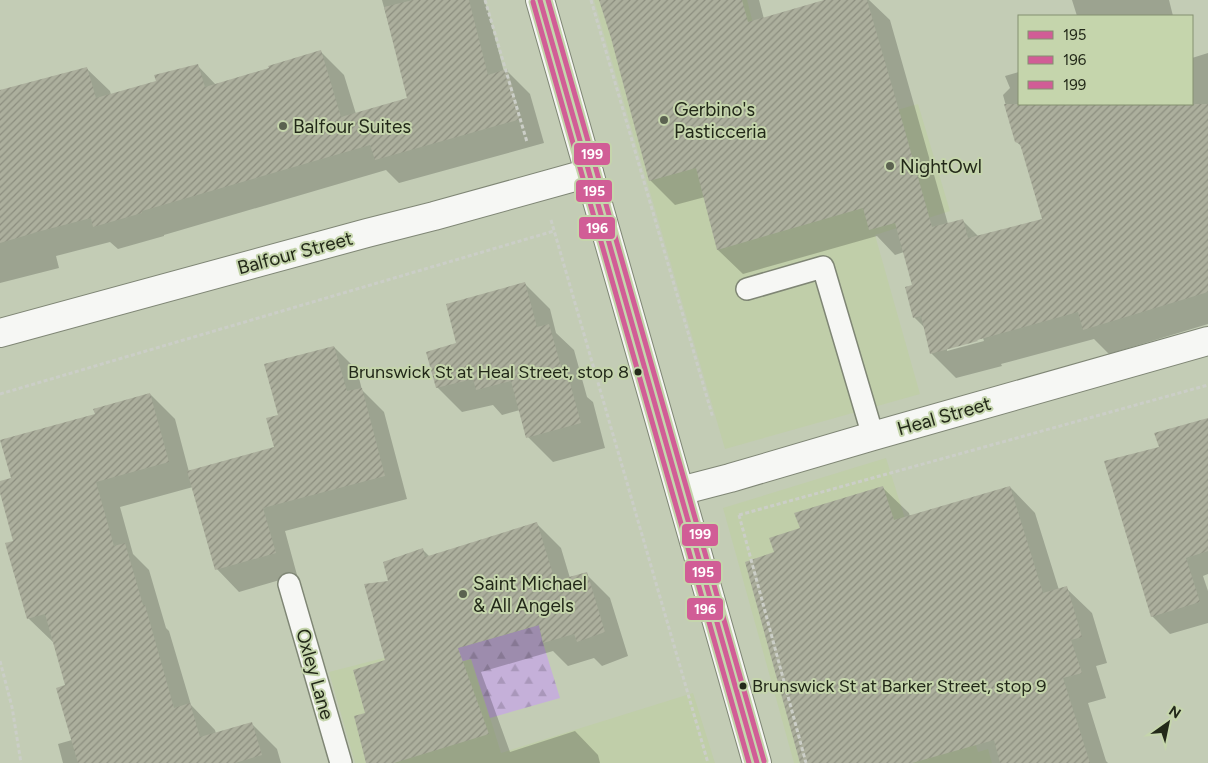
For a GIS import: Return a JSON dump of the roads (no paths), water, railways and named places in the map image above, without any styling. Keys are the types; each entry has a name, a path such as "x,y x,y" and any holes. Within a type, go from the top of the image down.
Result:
{"street":[{"path":"540,0 758,763"},
{"name":"Balfour Street","path":"0,333 589,173"},
{"name":"Heal Street","path":"680,491 1208,342"}],"lane":[{"path":"747,289 823,267 873,436"},
{"name":"Oxley Lane","path":"289,584 340,763"}],"place":[{"name":"Gerbino's Pasticceria","path":"664,120"},
{"name":"Balfour Suites","path":"283,126"},
{"name":"NightOwl","path":"890,166"},
{"name":"Brunswick St at Heal Street, stop 8","path":"638,372"},
{"name":"Saint Michael & All Angels","path":"463,594"},
{"name":"Brunswick St at Barker Street, stop 9","path":"743,686"}]}
